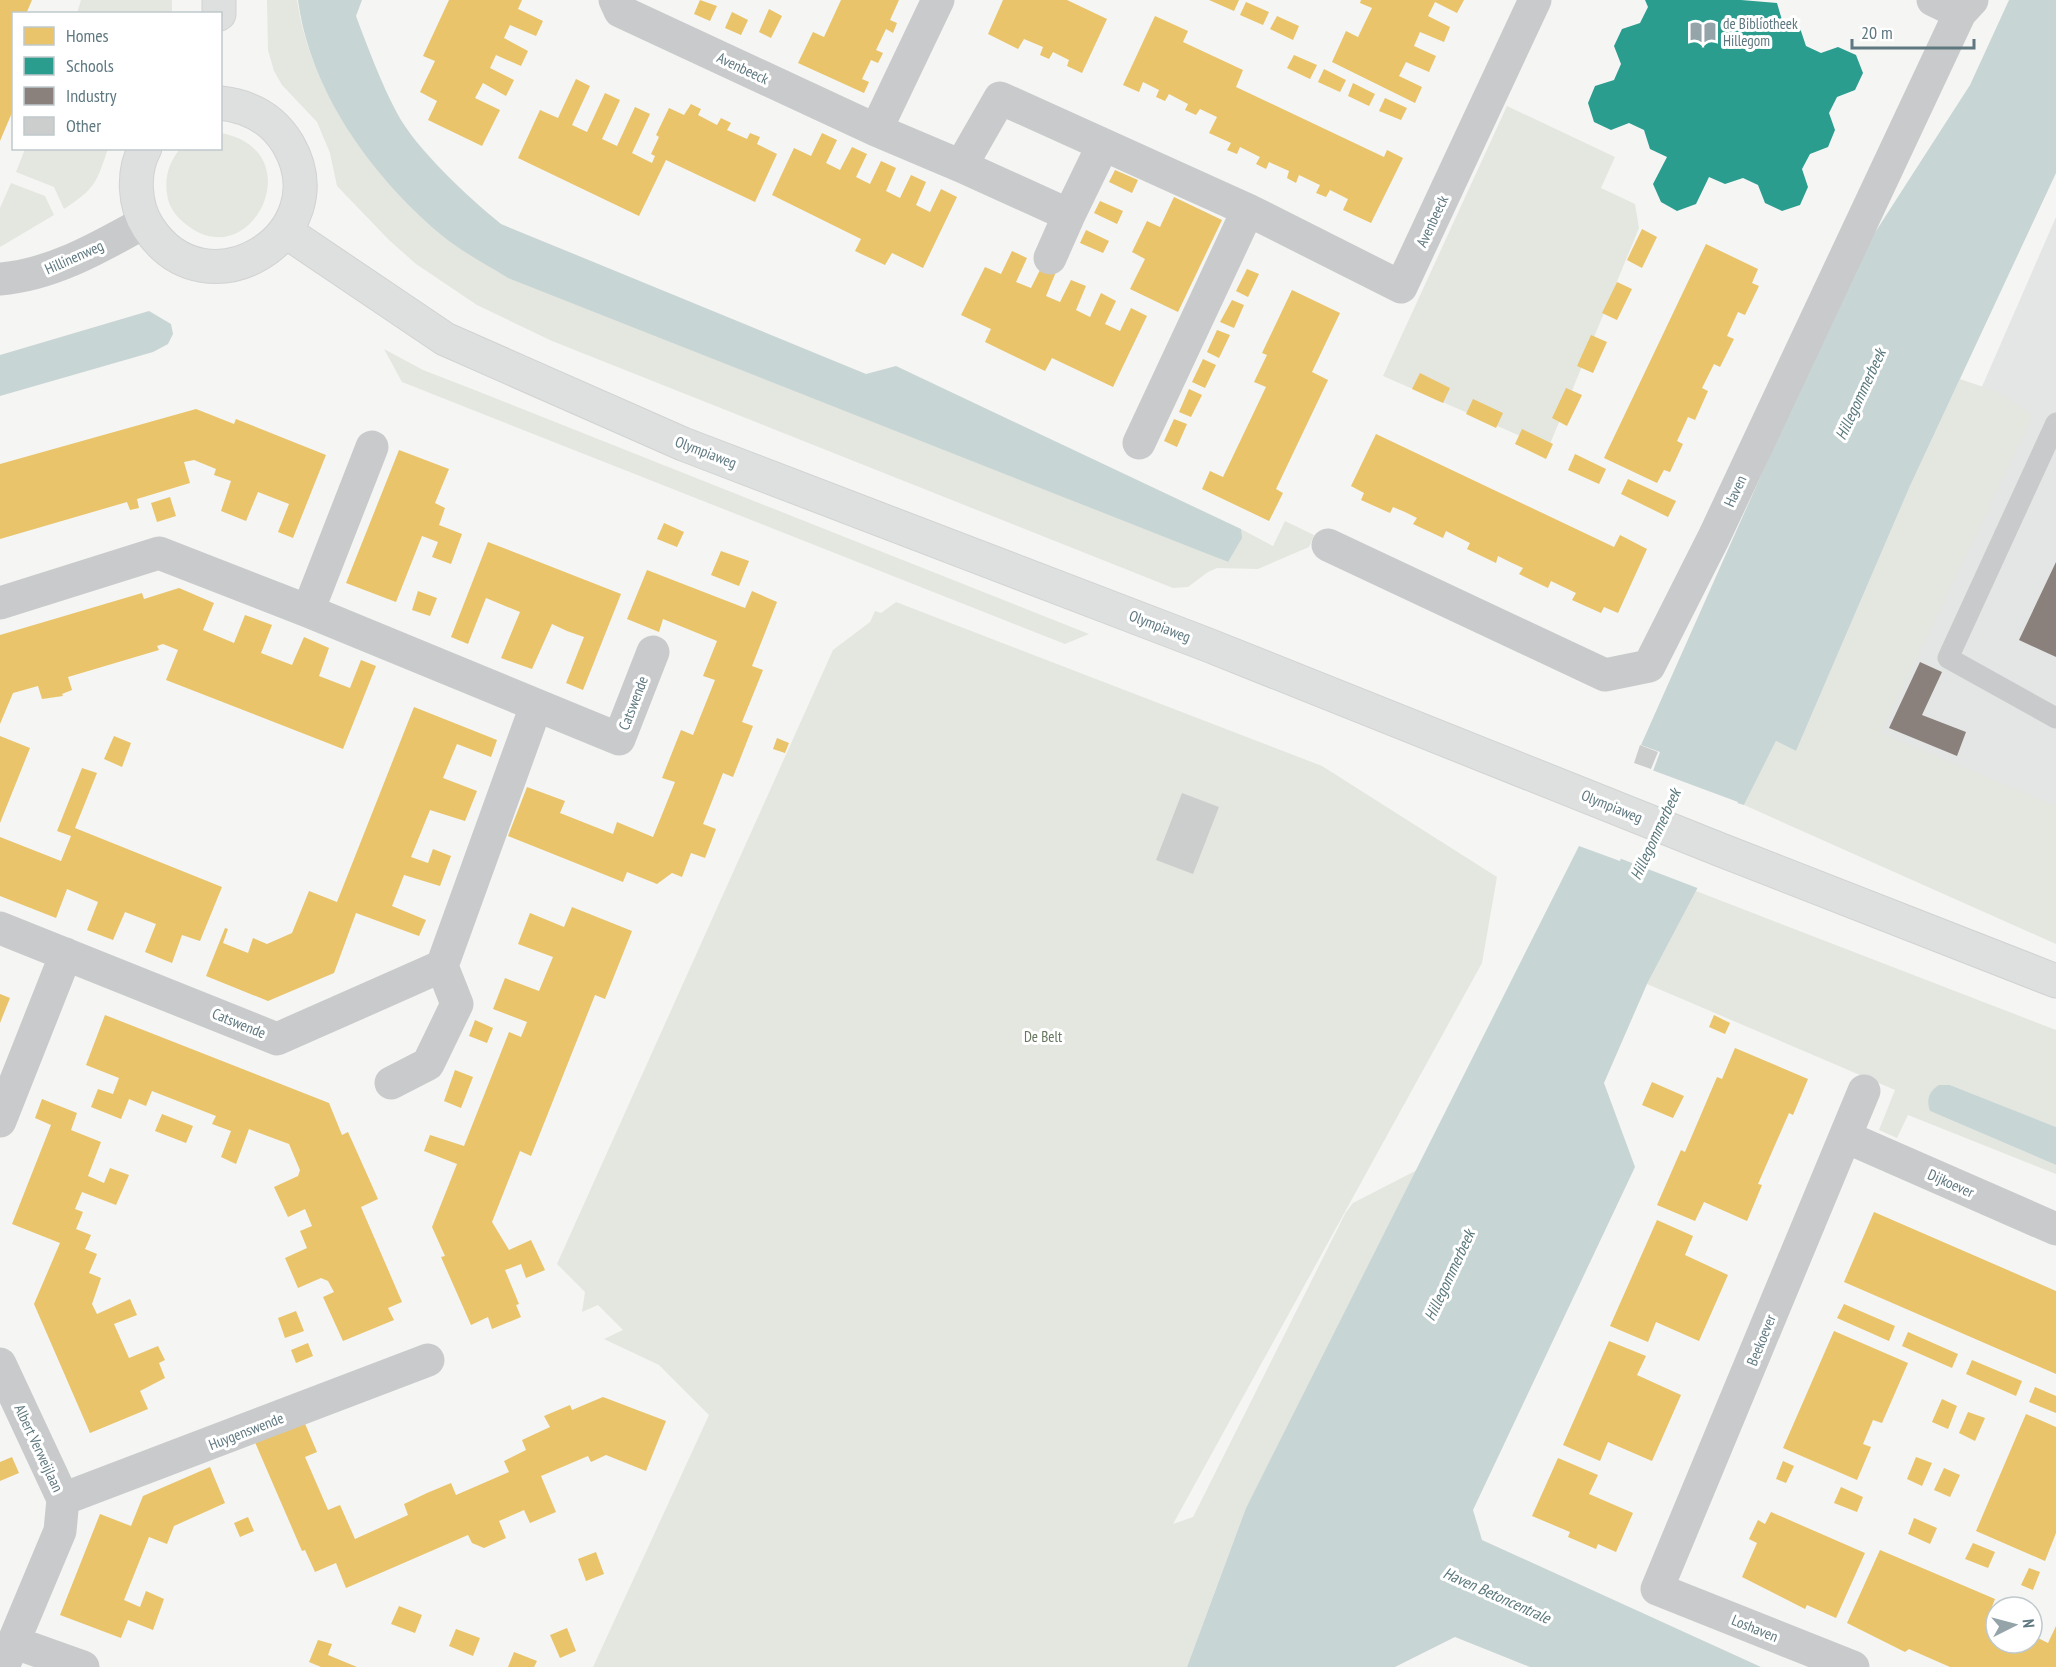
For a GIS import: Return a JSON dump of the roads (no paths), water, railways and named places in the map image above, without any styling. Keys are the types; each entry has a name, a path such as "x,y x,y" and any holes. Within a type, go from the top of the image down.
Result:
{"main road":[{"path":"144,150 138,168 137,195 145,222 159,242 178,256 213,267 237,264 254,258 269,248 285,231 292,218 300,189 296,160 282,135 260,115 247,108 222,103"},
{"name":"Olympiaweg","path":"285,231 445,339 672,439 1208,645 1720,850 2056,981"}],"street":[{"name":"Avenbeeck","path":"615,0 620,11 876,130 1069,215"},
{"path":"876,130 938,0"},
{"name":"Avenbeeck","path":"961,166 1000,98 1248,210 1401,287 1535,0"},
{"name":"Haven","path":"1328,545 1605,675 1649,666 1714,537 1955,4"},
{"path":"1050,258 1103,145"},
{"path":"1139,443 1248,210"},
{"name":"Hillinenweg","path":"0,279 29,277 80,256 145,222"},
{"path":"308,610 372,447"},
{"name":"Catswende","path":"0,603 159,553 308,610 619,739 653,652"},
{"path":"391,1083 428,1064 457,1004 442,966 536,706"},
{"name":"Catswende","path":"0,928 277,1039 442,966"},
{"path":"0,1121 66,954"},
{"name":"Beekoever","path":"1657,1589 1864,1091"},
{"name":"Dijkoever","path":"1846,1137 2056,1229"},
{"name":"Huygenswende","path":"63,1499 428,1360"},
{"name":"Albert Verweijlaan","path":"0,1364 63,1499 60,1531 8,1654"},
{"name":"Loshaven","path":"1657,1589 1853,1667"},
{"path":"8,1654 83,1667"}],"lane":[{"path":"2056,423 1948,658 2056,718"}],"water":[{"path":"298,0 362,0 356,16 397,113 417,142 444,172 501,224 866,374 896,366 1241,529 1242,538 1228,562 508,278 473,257 447,240 414,210 368,158 348,129 316,67 305,34"},
{"path":"2009,0 2056,0 2056,173 1910,486 1796,751 1776,741 1744,805 1737,803 1696,891 1647,984 1604,1083 1635,1167 1473,1510 1482,1540 1761,1667 1530,1667 1455,1637 1395,1667 1187,1667 1246,1508 1579,846 1620,861 1660,752 1641,745 1856,262 1970,85"},
{"path":"149,311 171,324 173,334 168,344 153,352 0,396 0,355"},
{"path":"1939,1085 1950,1085 2056,1127 2056,1165 1930,1111 1929,1096"}],"place":[{"name":"de Bibliotheek Hillegom","path":"1703,32"}],"water label":[{"name":"Hillegommerbeek","path":"1860,394"},
{"name":"Hillegommerbeek","path":"1655,834"},
{"name":"Hillegommerbeek","path":"1449,1275"},
{"name":"Haven Betoncentrale","path":"1497,1595"}],"park label":[{"name":"De Belt","path":"1043,1036"}]}
